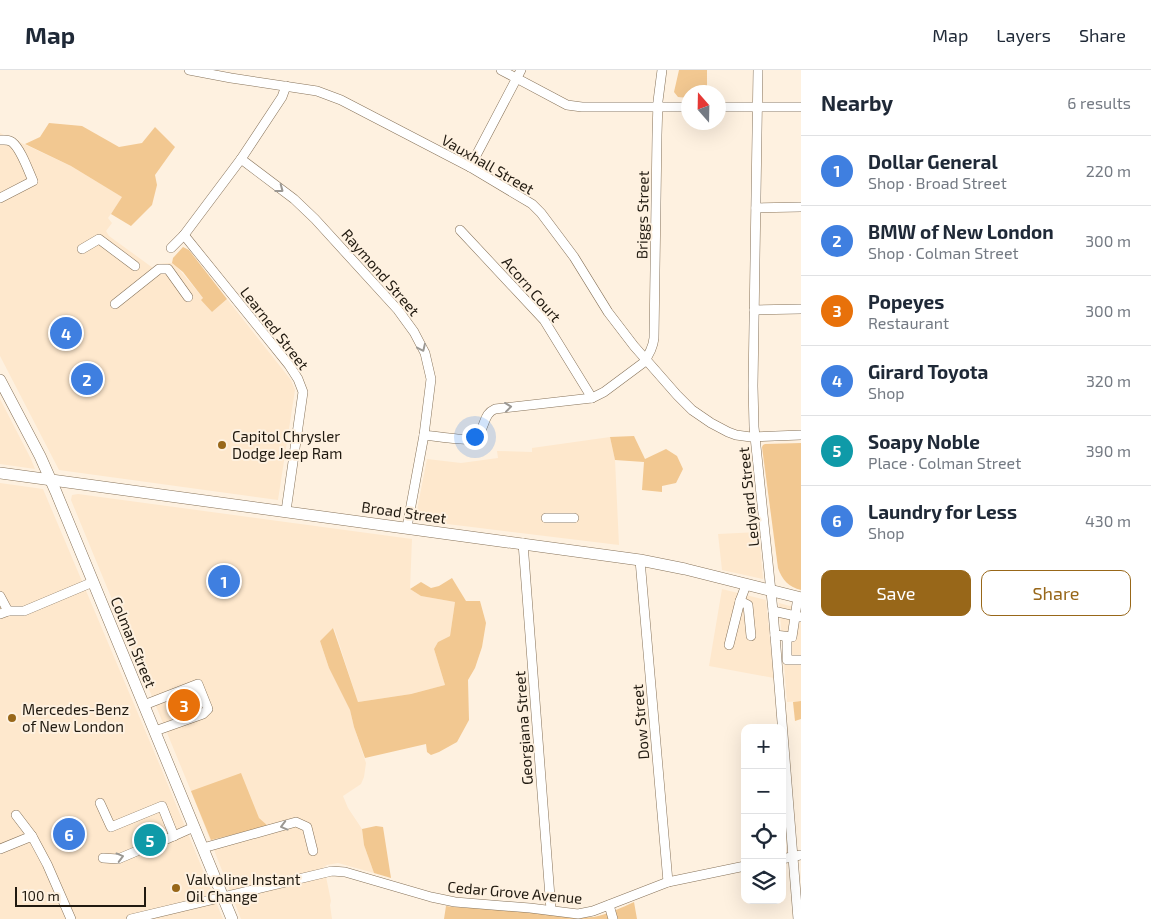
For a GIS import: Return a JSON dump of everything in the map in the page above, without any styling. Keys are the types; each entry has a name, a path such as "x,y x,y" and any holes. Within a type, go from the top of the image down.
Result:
{"main road":[{"name":"Colman Street","path":"0,380 51,479 231,919"},
{"name":"Broad Street","path":"0,472 640,560 685,569 800,598"}],"street":[{"name":"Vauxhall Street","path":"189,70 317,91 341,100 470,167 532,204 541,213 574,258 608,312 634,346 677,395 702,417 728,432 744,436 801,435"},
{"path":"501,70 567,105 582,107 681,107"},
{"path":"470,167 521,70"},
{"name":"Briggs Street","path":"646,359 652,348 654,338 658,107 662,70"},
{"name":"Ledyard Street","path":"758,70 753,402 797,856 798,919"},
{"path":"171,248 184,235 241,159 282,97 286,86"},
{"path":"726,107 801,107"},
{"path":"0,140 6,139 12,142 19,151 33,181 0,198"},
{"name":"Raymond Street","path":"241,159 294,199 316,219 398,310 414,332 425,353 431,380 424,435 407,527"},
{"path":"756,208 801,207"},
{"name":"Acorn Court","path":"460,230 544,320 592,398"},
{"name":"Learned Street","path":"184,235 289,365 298,379 303,392 286,511"},
{"path":"82,249 99,239 135,266"},
{"path":"116,304 159,269 168,269 188,297"},
{"path":"754,310 801,309"},
{"path":"424,435 470,439 477,436 482,429 485,417 495,409 592,398 604,392 646,359"},
{"path":"546,518 574,518"},
{"name":"Georgiana Street","path":"522,543 551,910"},
{"name":"Dow Street","path":"640,560 668,882"},
{"path":"0,596 4,613 24,611 93,582"},
{"path":"729,645 746,585"},
{"path":"775,635 792,637 798,621 800,598"},
{"path":"740,601 748,605 751,636"},
{"path":"773,611 798,621"},
{"path":"787,637 787,660"},
{"path":"777,660 801,660"},
{"path":"144,705 198,684 208,709 203,714 155,731"},
{"path":"161,699 169,702 196,693 201,698 201,710 190,719"},
{"path":"100,803 110,827 162,806 170,837 194,827"},
{"path":"16,815 32,836 47,864 71,919"},
{"path":"203,848 296,822 307,827 312,851"},
{"path":"0,849 32,836"},
{"path":"103,858 118,859 137,851"},
{"name":"Cedar Grove Avenue","path":"131,919 332,871 345,872 455,902 578,914 594,911 668,882 741,867"},
{"path":"608,905 614,919"}],"shaded area":[{"path":"679,70 707,70 707,85 681,85 681,97 678,97 674,92"},
{"path":"49,123 82,126 119,147 142,143 155,127 175,147 155,175 157,185 152,205 131,226 111,214 122,197 71,166 25,144 40,137"},
{"path":"0,133 71,166 123,197 108,218 112,223 106,231 109,236 153,268 157,264 172,263 203,298 212,312 227,299 291,380 295,390 278,500 59,470 0,356"},
{"path":"183,247 189,250 227,299 212,312 201,300 203,298 183,272 172,263 173,258"},
{"path":"0,399 31,459 35,469 0,464"},
{"path":"634,436 645,459 666,449 677,456 683,469 676,483 662,486 662,492 642,490 644,462 615,460 610,437"},
{"path":"610,437 615,460 619,545 415,520 427,459 461,463 498,458 497,451 532,452 532,448"},
{"path":"801,443 801,590 786,582 778,568 762,447 765,444"},
{"path":"0,483 43,489 223,919 0,919"},
{"path":"78,494 412,539 410,589 421,596 455,602 450,636 438,642 434,649 445,685 411,694 358,702 334,628 320,641 329,668 350,710 366,763 361,784 343,796 348,808 362,829 364,845 374,873 338,863 324,867 331,901 332,919 241,919 191,791 71,500 72,495"},
{"path":"759,532 763,579 722,570 718,534"},
{"path":"452,578 466,601 480,601 486,623 482,647 475,668 468,680 469,720 457,742 431,755 427,752 426,744 365,758 350,710 329,668 320,641 333,628 358,702 411,694 445,685 434,649 438,642 450,636 455,602 421,596 410,589 421,582 431,588 439,586"},
{"path":"722,589 766,600 774,678 709,666"},
{"path":"779,603 801,609 801,701 787,702"},
{"path":"801,701 801,719 795,721 793,702"},
{"path":"241,773 259,818 268,826 211,840 191,791"},
{"path":"376,826 383,827 391,878 374,873 364,845 362,829"},
{"path":"634,902 637,919 444,919 446,906 511,909 563,916 594,917"}],"tunnel":[{"path":"137,851 167,839"}],"place":[{"name":"Girard Toyota","path":"66,333"},
{"name":"BMW of New London","path":"87,379"},
{"name":"Capitol Chrysler Dodge Jeep Ram","path":"222,445"},
{"name":"Dollar General","path":"224,581"},
{"name":"Popeyes","path":"184,705"},
{"name":"Mercedes-Benz of New London","path":"12,718"},
{"name":"Laundry for Less","path":"69,834"},
{"name":"Soapy Noble","path":"150,840"},
{"name":"Valvoline Instant Oil Change","path":"176,888"}]}
